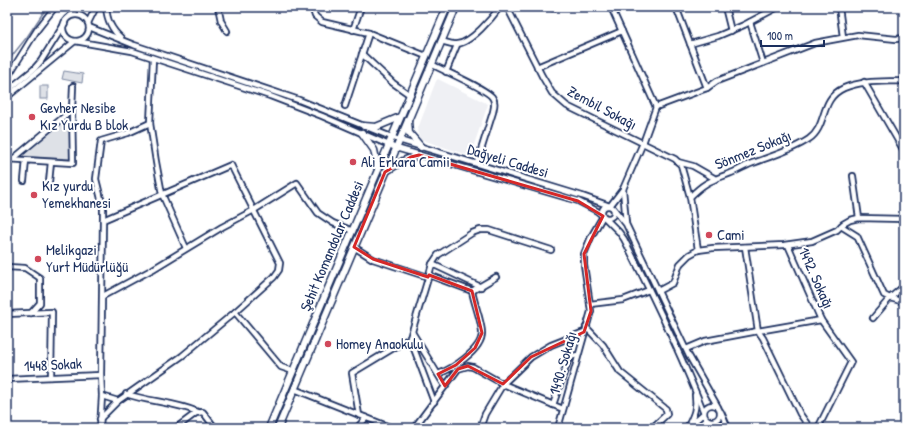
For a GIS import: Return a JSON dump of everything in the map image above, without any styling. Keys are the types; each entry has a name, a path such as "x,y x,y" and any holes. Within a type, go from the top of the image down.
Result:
{"main road":[{"name":"Şehit Komandolar Caddesi","path":"269,428 447,7"},
{"name":"Şehit Komandolar Caddesi","path":"278,428 456,7"},
{"path":"364,126 376,126 400,117"},
{"path":"408,119 410,133 421,147"},
{"path":"362,133 374,150 378,170"},
{"path":"385,172 403,161 419,155"}],"street":[{"path":"7,78 38,30 55,7"},
{"path":"7,91 34,70 42,61 66,21 79,7"},
{"path":"88,25 82,17 74,16 66,21 64,31 71,40 75,41 80,41 87,36 88,25 96,7"},
{"path":"106,7 106,16 114,32 124,40"},
{"path":"218,7 221,21 227,31"},
{"path":"312,7 315,16 322,22 369,33 426,56"},
{"path":"353,30 361,7"},
{"path":"441,40 457,44 470,39 490,21 500,7"},
{"name":"Zembil Sokağı","path":"507,7 537,67 552,93 568,106 678,162 693,166 714,178"},
{"path":"611,7 656,107 643,143 623,189 612,207"},
{"path":"676,7 707,88"},
{"path":"725,7 731,31"},
{"path":"690,44 731,31 778,7"},
{"path":"839,7 843,38"},
{"path":"750,22 763,63"},
{"name":"Dağyeli Caddesi","path":"88,25 124,40 299,100 399,140 582,196 612,207"},
{"path":"537,67 622,31"},
{"path":"345,106 369,33"},
{"path":"656,107 707,88 717,81 815,43 858,35 896,39 904,38"},
{"path":"7,97 75,41"},
{"name":"Dağyeli Caddesi","path":"75,41 117,48 153,58 270,96 322,116 396,148 578,201 597,211 622,236 649,290 693,386"},
{"path":"446,72 457,44"},
{"path":"362,54 393,83 410,95"},
{"path":"153,58 150,124 162,194 186,248"},
{"path":"431,64 483,90 492,97 495,104 477,164"},
{"name":"Sönmez Sokağı","path":"690,197 701,185 714,178 732,173 754,162 780,154 796,147 810,138 818,128 828,101 843,89 864,82 904,81"},
{"path":"864,82 904,151"},
{"path":"7,158 74,163 72,110 73,86"},
{"path":"13,159 72,110"},
{"path":"100,428 102,396 103,207 96,179 101,141 128,133 150,124"},
{"path":"24,182 26,160"},
{"path":"49,182 51,162"},
{"path":"678,162 683,170 690,197 698,250"},
{"path":"100,419 126,394 182,356 235,312 274,277 279,270 280,263 231,165 103,220"},
{"path":"854,176 859,218"},
{"path":"103,296 254,210 297,183 318,213 333,224 353,231"},
{"path":"623,189 626,224"},
{"path":"612,207 615,212 613,216 609,218 604,217 602,212 603,208 606,206 612,207 626,224 686,349 728,428"},
{"name":"1490. Sokağı","path":"558,428 591,311 584,265 584,254 591,237 604,217"},
{"path":"658,290 673,283 680,264 689,255 698,250 788,245 812,241 837,230 850,220 859,218 904,219"},
{"path":"841,226 856,236 884,295 904,302"},
{"path":"434,402 410,338 432,264 438,255 472,233 480,230 489,230 551,250"},
{"name":"1492. Sokağı","path":"788,245 821,320 851,362 818,428"},
{"path":"354,247 373,259 472,291 496,278"},
{"path":"745,247 758,331 763,338 800,414 810,428"},
{"path":"432,264 481,287"},
{"path":"7,267 25,268 40,278 40,302 31,313"},
{"path":"873,318 890,298 904,286"},
{"path":"590,304 623,300 649,290"},
{"path":"438,374 456,365 475,348 481,339 481,327 472,291"},
{"path":"7,314 52,312 51,377"},
{"path":"235,312 281,367 293,371"},
{"path":"686,349 705,342 821,320"},
{"path":"480,428 503,384 531,357 551,345 585,330 603,345 620,372 666,410 667,414 652,428"},
{"path":"412,332 445,386"},
{"path":"359,415 352,373 410,338"},
{"path":"553,405 568,361 572,356 578,355"},
{"path":"414,428 458,369 468,366 473,367 503,384 563,409"},
{"name":"1448 Sokak","path":"7,379 101,375"},
{"path":"693,386 711,428"},
{"path":"687,428 695,411 696,402 693,386"},
{"path":"294,388 392,428"},
{"path":"126,394 147,400 180,405 198,412 203,412 215,428"},
{"path":"102,396 118,401"},
{"path":"687,428 704,413 706,408 710,405 719,410"},
{"path":"697,428 707,420 715,421 720,418 719,410"},
{"path":"176,428 198,412"},
{"path":"357,428 366,418"}],"highlighted area":[{"path":"419,155 578,201 603,216 584,254 591,311 584,332 531,357 503,384 468,366 458,369 445,386 438,374 456,365 475,348 482,333 472,291 429,275 428,277 373,259 354,247 385,172 411,157"}],"shaded area":[{"path":"64,71 83,74 82,83 62,79"},
{"path":"438,79 488,104 470,156 420,139 417,131"},
{"path":"40,86 48,86 48,99 40,99"},
{"path":"71,112 71,159 19,156"}],"waterway":[{"path":"7,62 27,37 47,7"}],"place":[{"name":"Gevher Nesibe Kız Yurdu B blok","path":"32,117"},
{"name":"Ali Erkara Camii","path":"353,162"},
{"name":"Kız yurdu Yemekhanesi","path":"34,195"},
{"name":"Cami","path":"709,235"},
{"name":"Melikgazi Yurt Müdürlüğü","path":"38,259"},
{"name":"Homey Anaokulu","path":"328,344"}]}
